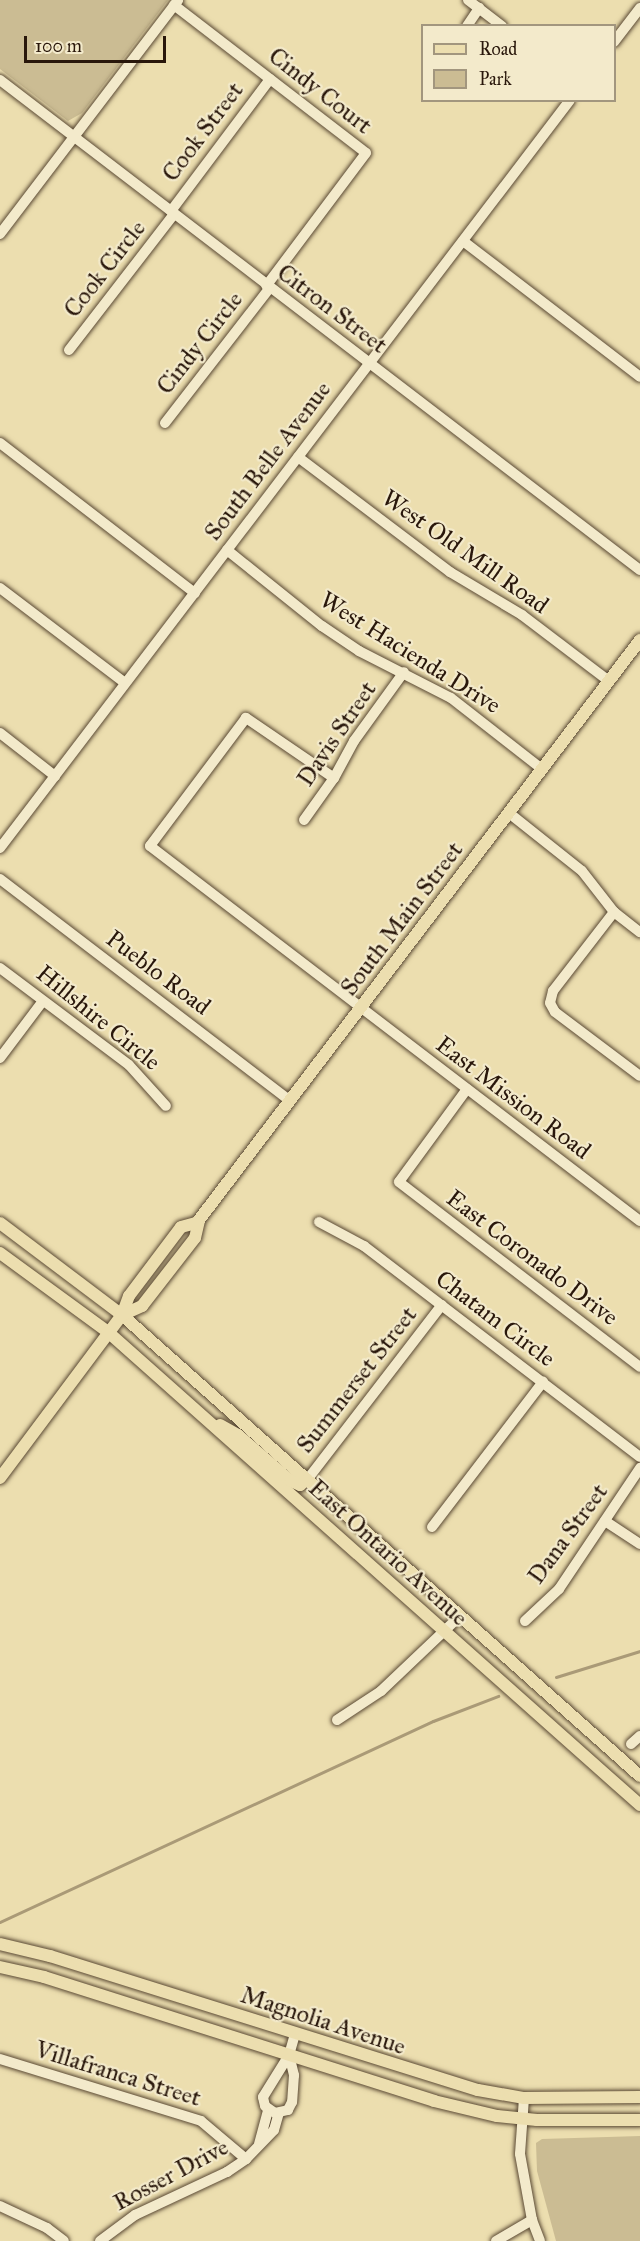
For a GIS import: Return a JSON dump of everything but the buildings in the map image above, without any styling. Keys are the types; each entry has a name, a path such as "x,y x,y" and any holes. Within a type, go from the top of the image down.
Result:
{"main road":[{"name":"South Main Street","path":"122,1315 142,1306 195,1238 196,1223 640,640"},
{"name":"East Ontario Avenue","path":"0,1223 122,1315 640,1776"},
{"name":"South Main Street","path":"0,1478 122,1315 129,1296 181,1227 196,1223"},
{"name":"East Ontario Avenue","path":"0,1252 108,1332 640,1805"},
{"path":"203,1416 238,1435 291,1481 300,1485 307,1480"},
{"name":"Magnolia Avenue","path":"0,1944 50,1956 445,2081 524,2098 640,2097"},
{"name":"Magnolia Avenue","path":"0,1967 434,2101 522,2119 570,2123 640,2120"}],"street":[{"path":"468,0 499,24"},
{"path":"0,234 176,3"},
{"name":"Cindy Court","path":"176,3 366,153 268,287"},
{"path":"616,41 640,8"},
{"path":"468,24 479,9"},
{"name":"Cook Street","path":"172,213 270,79"},
{"name":"Citron Street","path":"0,80 640,570"},
{"name":"South Belle Avenue","path":"0,848 568,102"},
{"name":"Cook Circle","path":"69,350 172,213"},
{"path":"462,241 640,377"},
{"name":"Cindy Circle","path":"165,423 268,287"},
{"path":"0,443 195,593"},
{"name":"West Old Mill Road","path":"298,457 450,572 522,615 609,681"},
{"name":"West Hacienda Drive","path":"227,550 359,651 451,698 542,769"},
{"path":"0,588 125,683"},
{"name":"Davis Street","path":"304,820 334,778 354,741 404,672"},
{"name":"East Mission Road","path":"334,778 246,718 150,846 640,1221"},
{"path":"0,733 55,776"},
{"path":"509,813 582,871 614,912 640,932"},
{"name":"Pueblo Road","path":"0,879 291,1101"},
{"path":"614,912 553,991 550,1003 555,1012 640,1076"},
{"name":"Hillshire Circle","path":"0,968 129,1065 166,1106"},
{"path":"0,1059 44,1001"},
{"name":"East Coronado Drive","path":"466,1089 399,1182 640,1367"},
{"name":"Chatam Circle","path":"319,1222 364,1246 640,1457"},
{"name":"Summerset Street","path":"307,1480 441,1305"},
{"path":"432,1527 543,1382"},
{"name":"Dana Street","path":"525,1620 559,1589 640,1468"},
{"path":"605,1521 640,1544"},
{"path":"337,1720 381,1691 460,1616"},
{"path":"631,1744 640,1736"},
{"name":"Rosser Drive","path":"273,2112 263,2102 264,2092 289,2055 295,2034"},
{"name":"Rosser Drive","path":"273,2112 288,2110 292,2102 294,2074 289,2055"},
{"name":"Villafranca Street","path":"0,2059 201,2121 246,2158"},
{"path":"524,2098 520,2154 532,2220 540,2241"},
{"name":"Rosser Drive","path":"100,2241 135,2215 227,2172 246,2158 259,2144 273,2112"},
{"path":"0,2206 47,2228 64,2241"},
{"path":"496,2241 532,2220"}],"green space":[{"path":"0,0 168,0 82,113 68,121 0,69"},
{"path":"640,2136 640,2241 556,2241 537,2171 536,2143 542,2139"}],"waterway":[{"path":"556,1677 640,1651"},
{"path":"0,1922 433,1721 498,1696"}]}
